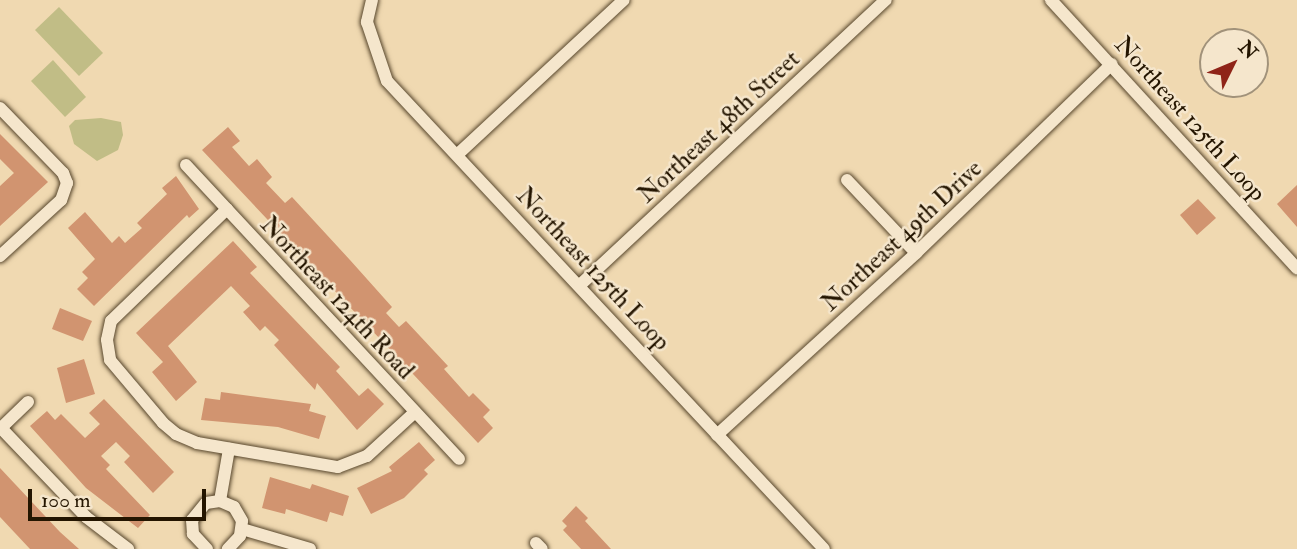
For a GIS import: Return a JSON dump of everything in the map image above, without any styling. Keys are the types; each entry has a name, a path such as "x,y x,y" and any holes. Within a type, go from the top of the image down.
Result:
{"street":[{"name":"Northeast 125th Loop","path":"372,0 367,22 387,81 824,549"},
{"path":"458,154 624,0"},
{"name":"Northeast 48th Street","path":"580,285 886,0"},
{"name":"Northeast 125th Loop","path":"1051,0 1297,268"},
{"name":"Northeast 49th Drive","path":"717,435 916,253 1112,64"},
{"path":"0,108 63,173 67,183 61,200 0,256"},
{"name":"Northeast 124th Road","path":"186,165 458,459"},
{"path":"847,180 916,253"},
{"path":"227,209 128,300 111,321 107,340 110,360 119,375 176,435 229,449 338,467 367,456 415,412"},
{"path":"29,402 0,428 73,505 128,549"},
{"path":"220,500 229,449"},
{"path":"203,548 193,534 192,520 206,503 220,500 239,514 242,529 228,549"},
{"path":"242,529 310,549"}],"shaded area":[{"path":"59,7 103,53 79,76 35,30"},
{"path":"53,60 86,97 65,117 31,81"},
{"path":"101,118 121,122 123,135 118,150 97,161 74,144 69,126 75,120"}],"building":[{"path":"228,127 240,141 232,147 249,166 257,159 272,177 266,183 285,203 292,197 392,307 386,313 399,327 406,321 448,366 444,369 469,397 473,393 490,410 483,417 493,428 478,443 202,150"},
{"path":"0,134 48,182 0,226 0,186 14,173 0,159"},
{"path":"176,176 199,209 189,218 187,215 94,306 77,289 88,278 82,272 95,259 68,228 85,212 112,243 119,236 125,243 142,228 137,223 167,194 162,188"},
{"path":"1297,185 1297,227 1277,204"},
{"path":"1198,199 1216,218 1197,235 1180,215"},
{"path":"233,241 257,267 250,273 340,367 336,371 359,396 368,388 384,404 357,430 317,383 315,390 274,345 279,340 265,326 260,331 243,312 250,306 231,286 168,346 197,382 176,401 152,372 163,362 136,333"},
{"path":"60,308 92,321 83,341 52,329"},
{"path":"84,359 95,394 66,403 57,368"},
{"path":"221,392 311,404 309,411 326,416 319,439 278,427 201,420 205,398 220,400"},
{"path":"104,399 174,472 153,493 124,462 130,456 116,442 101,456 110,465 106,469 150,515 138,528 86,488 30,426 47,411 55,420 61,414 85,438 100,424 89,413"},
{"path":"419,442 435,460 424,470 428,474 404,498 371,514 357,488 392,471 389,467"},
{"path":"0,468 79,549 30,549 0,517"},
{"path":"270,477 310,489 312,484 349,496 343,516 330,512 327,522 286,509 285,514 262,508"},
{"path":"576,506 588,518 585,521 611,549 581,549 563,530 567,526 562,521"}]}
